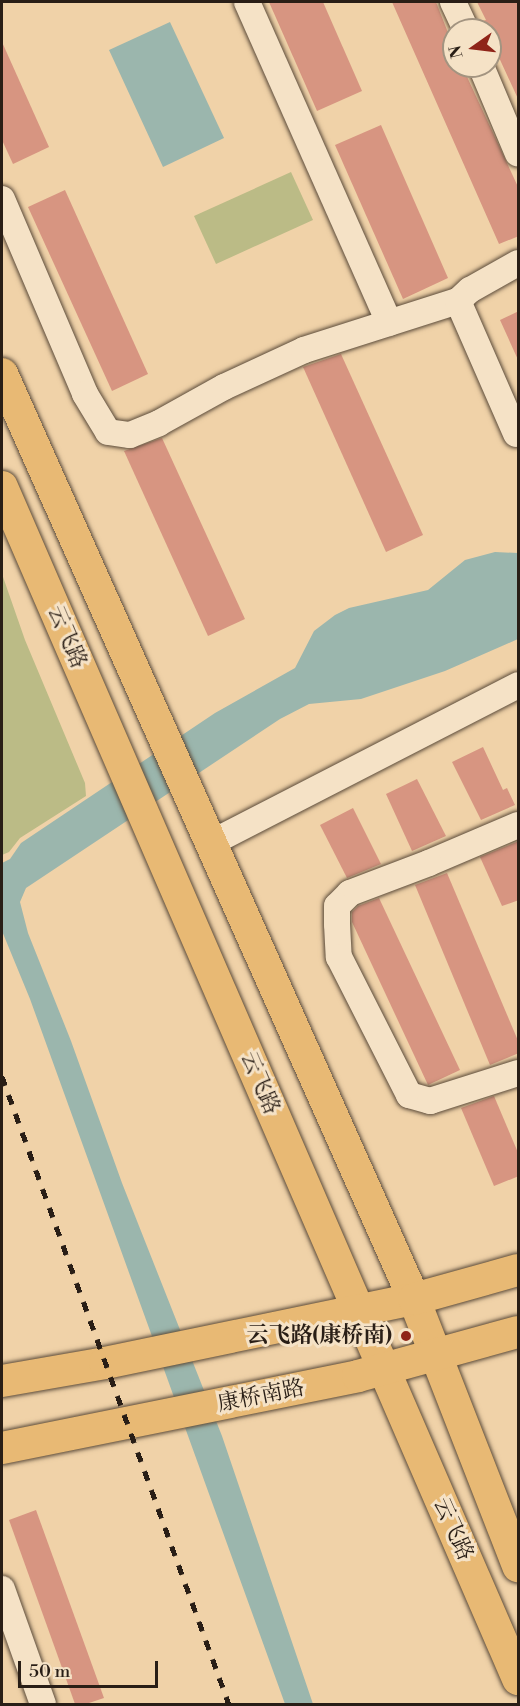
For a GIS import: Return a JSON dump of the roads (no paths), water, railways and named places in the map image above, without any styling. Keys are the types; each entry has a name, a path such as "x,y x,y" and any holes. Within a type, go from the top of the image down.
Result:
{"main road":[{"name":"云飞路","path":"2,374 414,1299 519,1566"},
{"name":"云飞路","path":"2,487 383,1370 519,1679"},
{"path":"2,1381 142,1355 414,1299 519,1270"},
{"name":"康桥南路","path":"2,1448 383,1370 519,1332"}],"street":[{"path":"247,2 389,323"},
{"path":"453,2 460,18"},
{"path":"486,78 519,154"},
{"path":"2,199 85,394 108,432 130,435 159,423 224,387 304,350 458,301 470,290 519,264"},
{"path":"458,301 516,434"},
{"path":"206,832 519,685"},
{"path":"519,825 350,893 337,906 337,924 339,957 409,1095 430,1101 519,1073"},
{"path":"2,1589 43,1704"}],"water":[{"path":"170,22 224,138 163,167 109,50"},
{"path":"495,552 518,553 518,639 445,671 361,699 309,704 280,719 26,888 20,902 28,933 71,1041 122,1183 222,1436 313,1704 285,1704 30,999 2,931 2,863 10,859 21,843 215,713 295,668 314,631 335,615 349,608 428,590 465,560"}],"railway":[{"path":"2,1076 229,1704"}],"place":[{"name":"云飞路(康桥南)","path":"406,1336"}]}
